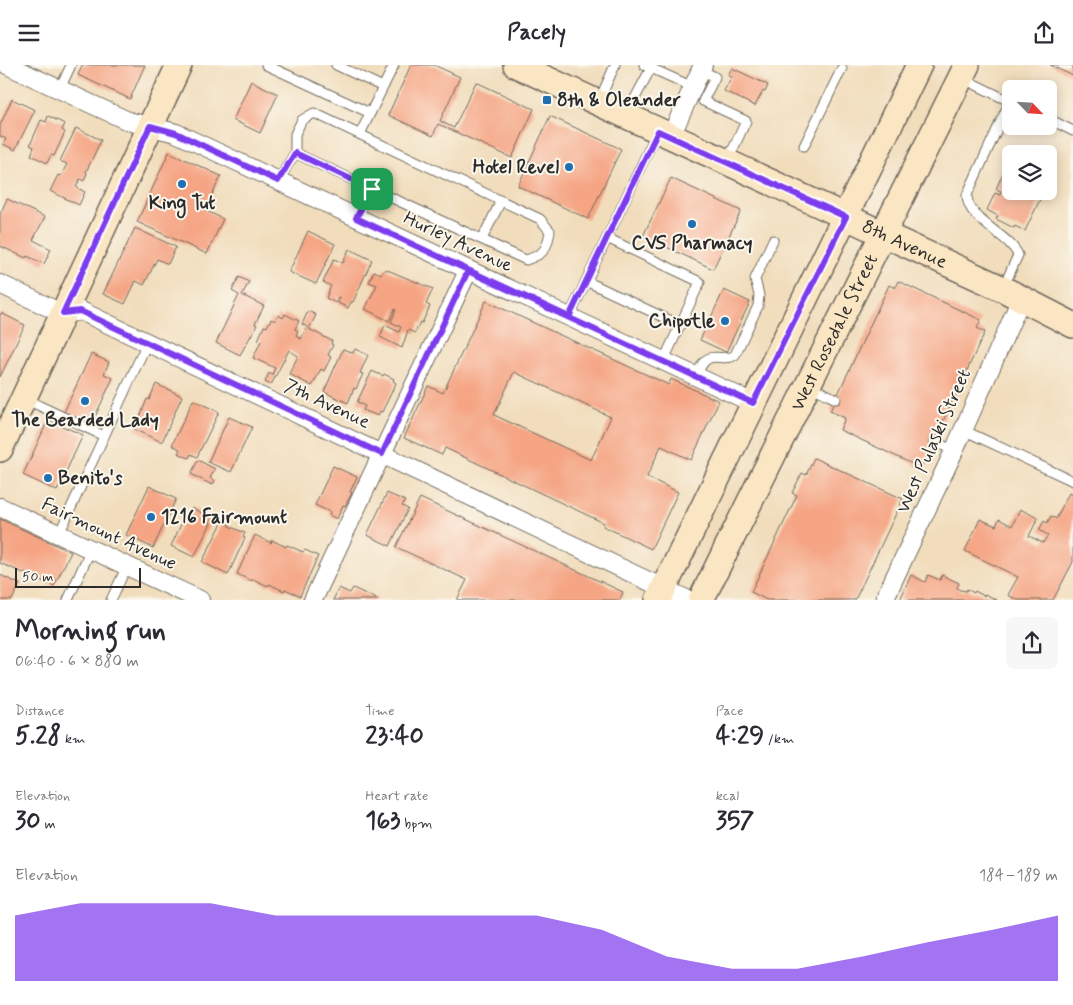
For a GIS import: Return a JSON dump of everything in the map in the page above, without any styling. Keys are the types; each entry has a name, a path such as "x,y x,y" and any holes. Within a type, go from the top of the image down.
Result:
{"main road":[{"path":"0,449 179,65"},
{"name":"8th Avenue","path":"516,65 1012,294 1073,325"},
{"name":"West Rosedale Street","path":"660,595 919,65"},
{"name":"West Rosedale Street","path":"701,600 964,71"}],"street":[{"name":"Hurley Avenue","path":"7,65 128,121 176,133 753,403"},
{"path":"664,133 693,87 702,68"},
{"path":"313,600 468,271"},
{"name":"7th Avenue","path":"0,284 63,313 80,311 382,454 660,595 688,600"},
{"name":"West Pulaski Street","path":"884,600 963,430 1012,294"},
{"name":"Fairmount Avenue","path":"0,507 200,600"}],"lane":[{"path":"60,89 71,65"},
{"path":"266,65 370,113"},
{"path":"336,65 383,87"},
{"path":"360,134 394,65"},
{"path":"598,103 615,65"},
{"path":"804,146 841,66"},
{"path":"626,116 647,67 693,87"},
{"path":"702,68 715,77 703,101 746,121 727,162"},
{"path":"964,71 1002,96"},
{"path":"278,181 295,153 295,134 302,120 314,113 540,219 550,231 548,245 540,256 526,260 295,153"},
{"path":"1002,121 966,195 967,203 988,227 1014,246 1018,255 1012,294"},
{"path":"1058,124 1073,131"},
{"path":"569,317 607,238 664,133"},
{"path":"356,218 372,189"},
{"path":"482,239 501,201"},
{"path":"607,238 700,282 663,361"},
{"path":"696,377 704,361 715,357 726,359 735,355 758,306 759,295 755,279 773,240"},
{"path":"586,281 680,325"},
{"path":"59,534 148,343"},
{"path":"807,385 836,399"},
{"path":"24,398 104,436"},
{"path":"963,430 1073,481"},
{"path":"934,441 954,451"},
{"path":"68,600 91,549"},
{"path":"111,600 127,566"}],"building":[{"path":"82,65 145,65 130,99 78,75"},
{"path":"411,65 434,65 460,77 440,121 454,128 476,82 534,109 512,158 438,124 433,136 388,115"},
{"path":"1050,65 1073,65 1073,76"},
{"path":"732,68 768,85 755,106 724,91 732,76 728,75"},
{"path":"251,81 278,94 260,133 233,120"},
{"path":"12,99 35,110 15,150 3,144 6,139 0,136 0,125"},
{"path":"48,116 65,124 62,130 65,132 54,156 51,155 47,163 31,155 34,147 30,145 41,120 46,122"},
{"name":"Hotel Revel","path":"550,116 621,149 588,219 518,186"},
{"path":"76,128 101,140 86,172 84,181 80,179 76,187 85,192 79,205 50,191 58,175 61,176 67,164 60,161"},
{"path":"169,152 221,176 205,210 223,219 207,254 137,222"},
{"path":"1002,175 1002,200 1040,200 1025,231 996,219 998,216 987,210 995,193 1000,195 1001,191 996,189"},
{"name":"CVS Pharmacy","path":"671,178 741,211 713,269 643,236"},
{"path":"7,199 45,217 33,240 51,249 44,264 0,246 0,214"},
{"path":"135,228 176,247 168,264 157,259 144,285 136,281 125,304 103,294"},
{"path":"308,231 335,244 316,284 289,272"},
{"path":"349,249 372,260 353,302 351,302 348,308 338,303 340,298 338,297 336,303 326,298 331,286 323,282 334,259 343,263"},
{"path":"385,269 433,289 426,304 430,306 422,323 420,322 415,333 408,330 402,348 380,337 385,325 399,332 401,327 391,322 396,310 389,321 365,309 377,285 369,282 374,271 381,274"},
{"path":"239,277 249,282 242,295 264,306 255,324 257,325 240,355 216,343 239,295 232,291"},
{"path":"898,281 981,320 977,328 985,332 921,468 840,430 845,418 830,411 889,285 895,288"},
{"name":"Chipotle","path":"724,290 750,302 726,352 700,340"},
{"path":"486,301 669,385 671,379 719,401 691,460 661,446 647,477 678,492 651,549 603,526 604,523 445,448 442,455 404,438 428,386 443,393","holes":["514,372 611,417 591,460 494,415"]},
{"path":"308,311 316,315 309,329 332,341 331,344 333,345 328,355 331,357 324,371 321,369 312,386 289,374 298,356 289,350 271,385 265,382 269,373 272,375 275,368 253,358 261,341 258,340 264,326 267,327 271,319 275,321 278,315 283,318 285,314 299,321 295,329 298,331 296,336 301,339 307,327 302,324"},
{"path":"1,313 25,325 0,377 0,316"},
{"path":"343,349 353,353 355,349 368,355 360,373 363,374 356,389 354,388 348,403 324,392"},
{"path":"91,354 109,362 104,374 113,378 91,425 64,412"},
{"path":"372,371 394,379 393,381 396,383 382,412 380,411 378,416 363,410 365,406 357,402"},
{"path":"156,384 182,396 162,442 135,430 147,399 149,400"},
{"path":"193,400 219,412 197,457 191,454 189,458 178,453 180,449 172,445"},
{"path":"229,417 252,427 231,472 208,462"},
{"path":"48,420 83,435 57,491 23,475"},
{"path":"814,458 903,499 855,600 767,600 751,592 797,495 792,493 802,473 806,475"},
{"path":"198,460 215,469 210,478 215,481 212,485 191,474"},
{"path":"333,466 357,477 350,492 352,493 345,506 343,505 337,519 329,515 330,512 315,505"},
{"name":"1216 Fairmount","path":"149,486 176,499 153,548 126,535"},
{"path":"387,493 405,501 402,506 408,509 390,546 367,535"},
{"path":"1069,493 1073,495 1073,562 1053,600 1018,600 1008,595 1018,577 965,551 980,519 996,526 999,519 1012,526 1020,509 1038,518 1029,536 1043,543 1048,535 1039,530 1044,521 1047,523 1051,516 1056,519"},
{"path":"420,498 623,592 620,600 457,600 467,580 396,547"},
{"path":"192,508 212,518 194,557 171,546 187,512 189,513"},
{"path":"0,519 71,552 54,586 0,563"},
{"path":"223,521 229,524 229,526 245,533 243,537 245,538 228,575 202,562"},
{"path":"255,535 271,543 272,540 286,547 287,545 303,552 305,550 318,556 300,596 253,579 252,581 237,574"},
{"path":"0,575 20,584 12,600 0,600"},
{"path":"911,575 925,582 928,575 940,580 942,575 959,583 957,588 960,590 966,591 967,589 974,593 975,591 997,600 900,600"},
{"path":"339,588 350,593 353,588 379,600 333,600"}],"place":[{"name":"8th & Oleander","path":"547,100"},
{"name":"Hotel Revel","path":"569,167"},
{"name":"King Tut","path":"182,184"},
{"name":"CVS Pharmacy","path":"692,224"},
{"name":"Chipotle","path":"725,321"},
{"name":"The Bearded Lady","path":"85,401"},
{"name":"Benito's","path":"48,478"},
{"name":"1216 Fairmount","path":"151,517"}],"route":[{"path":"150,126 176,133 278,181 295,153 372,189 356,218 569,317 658,131 846,217 753,403 468,271 382,454 80,311 63,313 150,126"}]}
